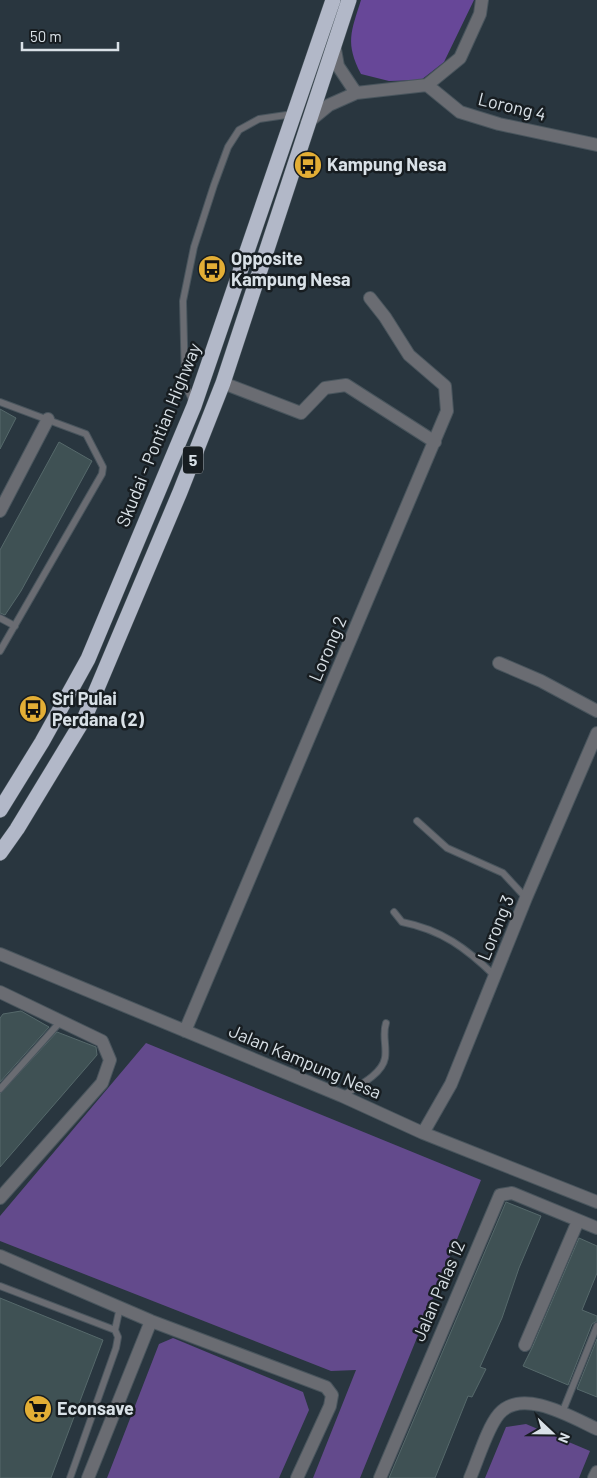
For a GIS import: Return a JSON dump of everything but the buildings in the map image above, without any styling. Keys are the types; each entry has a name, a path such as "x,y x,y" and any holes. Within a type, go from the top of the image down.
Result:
{"highway":[{"name":"Skudai - Pontian Highway","path":"0,810 42,742 88,659 194,406 293,114 334,0"},
{"name":"5","path":"0,853 17,829 85,717 162,536 222,383 349,0"}],"street":[{"path":"307,123 329,105 356,93 427,85 460,58 480,14 482,0"},
{"path":"334,44 338,66 356,93"},
{"name":"Lorong 4","path":"427,85 460,112 499,124 597,145"},
{"name":"Lorong 2","path":"185,1031 435,442 446,411 445,386 409,355 385,317 370,298"},
{"path":"222,383 302,413 325,388 346,385 435,442"},
{"path":"0,511 48,419"},
{"path":"499,663 541,681 597,711"},
{"name":"Lorong 3","path":"423,1133 451,1084 526,898 597,733"},
{"name":"Jalan Kampung Nesa","path":"0,954 342,1096 423,1133 597,1202"},
{"path":"0,1198 102,1083 110,1060 102,1041 61,1020 1,994"},
{"name":"Jalan Palas 12","path":"380,1478 500,1195 512,1193 597,1228"},
{"path":"525,1345 578,1221"},
{"path":"0,1256 120,1306 151,1321 326,1386 332,1395 330,1406 298,1478"},
{"path":"88,1478 151,1321"},
{"path":"470,1478 499,1414 510,1407 526,1403 539,1404 597,1429"},
{"path":"594,1478 597,1472"}],"lane":[{"path":"194,406 185,384 183,301 194,247 214,185 228,147 239,130 259,119 293,114"},
{"path":"0,402 86,434 103,468 102,474 0,651"},
{"path":"0,618 15,626"},
{"path":"417,821 447,848 503,873 526,898"},
{"path":"394,912 402,922 420,926 460,945 495,976"},
{"path":"0,1089 61,1020"},
{"path":"342,1096 382,1068 386,1057 384,1039 386,1023"},
{"path":"0,1286 116,1330"},
{"path":"70,1478 116,1348 118,1337 116,1330 120,1306"},
{"path":"562,1414 597,1326"}],"shaded area":[{"path":"361,0 474,0 444,62 421,80 389,81 361,74 356,63 351,45 351,37"},
{"path":"146,1043 481,1180 360,1478 313,1478 356,1370 331,1371 0,1241 0,1216"},
{"path":"173,1338 303,1392 309,1410 279,1478 107,1478 159,1344"},
{"path":"526,1424 590,1451 579,1478 485,1478 506,1427"}],"place":[{"name":"Kampung Nesa","path":"308,165"},
{"name":"Opposite Kampung Nesa","path":"212,269"},
{"name":"Sri Pulai Perdana (2)","path":"33,709"},
{"name":"Econsave","path":"38,1409"}]}
